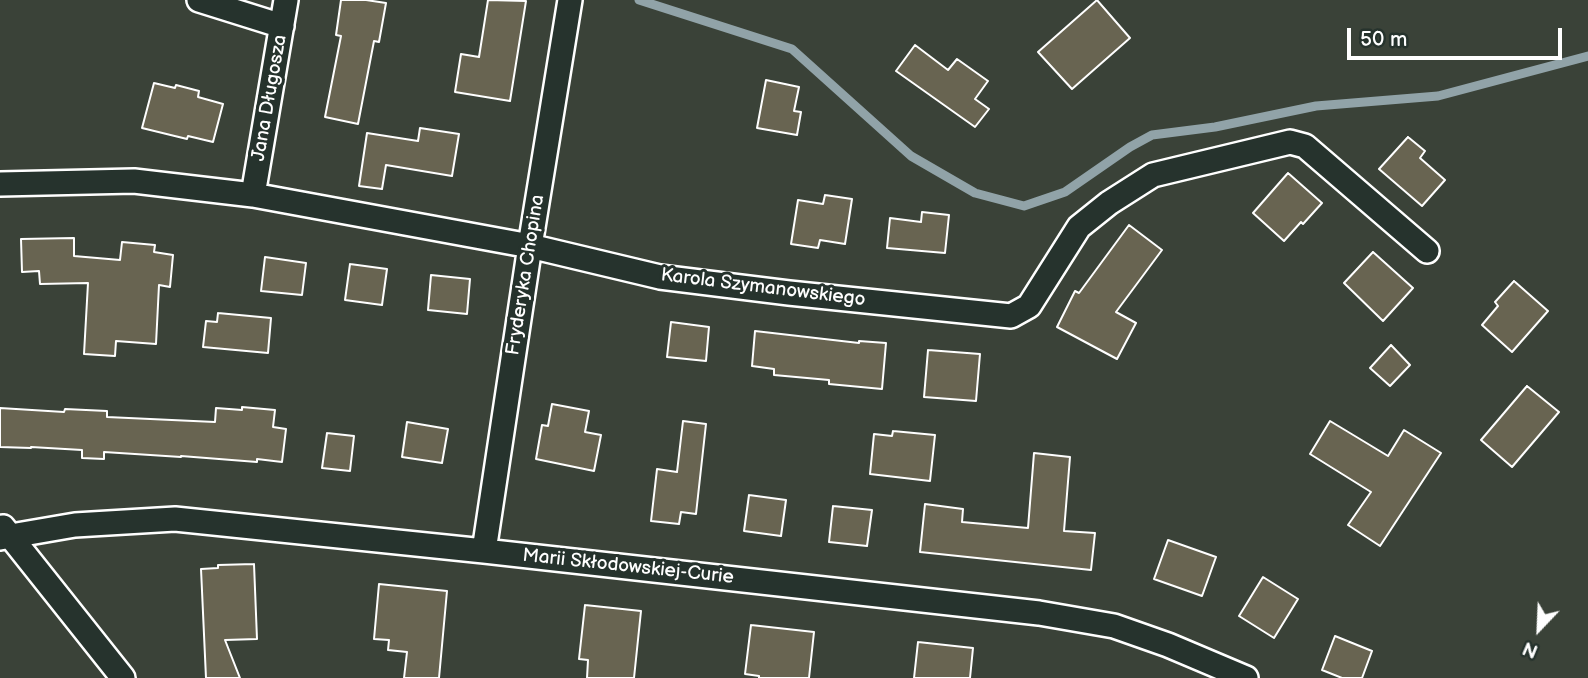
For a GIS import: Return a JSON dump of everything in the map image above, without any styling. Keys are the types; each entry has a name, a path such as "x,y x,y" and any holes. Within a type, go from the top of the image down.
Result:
{"street":[{"path":"199,0 282,26"},
{"name":"Jana Długosza","path":"253,195 286,0"},
{"name":"Fryderyka Chopina","path":"484,551 570,0"},
{"name":"Karola Szymanowskiego","path":"0,184 134,181 253,195 530,246 660,277 1011,316 1029,306 1079,227 1109,202 1153,175 1290,142 1305,146 1427,251"},
{"name":"Marii Skłodowskiej-Curie","path":"4,533 75,525 175,519 1039,613 1114,626 1168,645 1246,678"},
{"path":"4,533 123,678"}],"building":[{"path":"341,0 386,3 379,42 374,41 358,124 325,117 341,36 336,35"},
{"path":"488,0 526,1 510,101 455,92 461,54 479,57"},
{"path":"1097,0 1130,38 1072,89 1038,52"},
{"path":"915,45 948,70 957,59 988,81 975,99 989,109 975,127 896,71"},
{"path":"766,80 799,87 794,111 801,112 797,135 757,128"},
{"path":"154,83 199,91 198,97 223,104 213,142 142,128"},
{"path":"420,128 459,134 452,176 386,165 382,189 359,186 367,133 418,141"},
{"path":"1408,137 1425,151 1420,158 1445,180 1422,206 1379,169"},
{"path":"1288,173 1322,203 1284,241 1253,213"},
{"path":"825,195 852,199 845,244 820,240 818,248 791,244 798,200 823,204"},
{"path":"922,212 949,215 945,253 887,248 890,218 921,222"},
{"path":"1129,225 1162,250 1116,312 1136,323 1117,359 1057,327 1075,291 1079,293"},
{"path":"74,238 74,256 120,260 122,242 155,245 154,252 173,255 170,287 159,285 156,344 116,341 115,356 84,354 88,283 40,284 39,271 22,272 21,239"},
{"path":"1373,252 1413,288 1383,321 1344,283"},
{"path":"265,257 306,263 302,295 261,291"},
{"path":"350,264 387,269 382,305 345,300"},
{"path":"431,275 470,279 467,314 428,310"},
{"path":"1514,281 1548,311 1512,352 1482,325 1498,306 1495,302"},
{"path":"218,313 271,318 268,353 203,347 206,321 217,322"},
{"path":"671,322 709,327 706,361 667,357"},
{"path":"755,331 859,343 886,343 882,389 829,384 829,380 774,375 774,369 752,366"},
{"path":"1391,345 1410,365 1390,386 1370,368"},
{"path":"928,350 980,354 976,401 924,397"},
{"path":"1527,386 1559,412 1512,467 1481,440"},
{"path":"552,404 589,411 585,432 601,435 594,471 536,459 542,425 548,426"},
{"path":"242,407 275,410 273,427 286,429 282,462 104,452 104,459 82,458 82,450 0,447 0,408 64,412 65,409 107,411 107,417 215,422 216,408 242,410"},
{"path":"683,421 706,424 696,514 681,512 679,524 651,521 657,469 677,472"},
{"path":"1330,421 1388,456 1404,430 1441,453 1380,546 1348,525 1371,492 1310,454"},
{"path":"407,422 448,429 442,463 402,457"},
{"path":"893,431 935,435 930,481 870,474 874,434 892,436"},
{"path":"327,433 354,436 350,471 322,468"},
{"path":"1034,453 1070,457 1064,531 1095,533 1091,570 920,552 925,504 963,509 962,522 1028,528"},
{"path":"749,495 786,500 781,536 744,531"},
{"path":"833,506 872,510 867,546 829,542"},
{"path":"1168,540 1216,557 1202,596 1154,579"},
{"path":"254,564 257,639 225,640 240,678 206,678 201,569 218,568 218,565"},
{"path":"1263,577 1298,599 1274,638 1239,616"},
{"path":"379,584 447,591 439,678 404,678 407,652 388,650 389,640 374,639"},
{"path":"585,605 641,611 634,678 587,678 588,660 579,659"},
{"path":"751,625 814,632 809,678 759,678 745,674"},
{"path":"1335,636 1372,651 1362,678 1342,678 1322,670"},
{"path":"918,642 973,648 970,678 914,678"}],"waterway":[{"path":"639,0 792,49 911,156 975,193 1024,206 1065,192 1152,135 1215,127 1316,106 1438,96 1588,56"}]}
